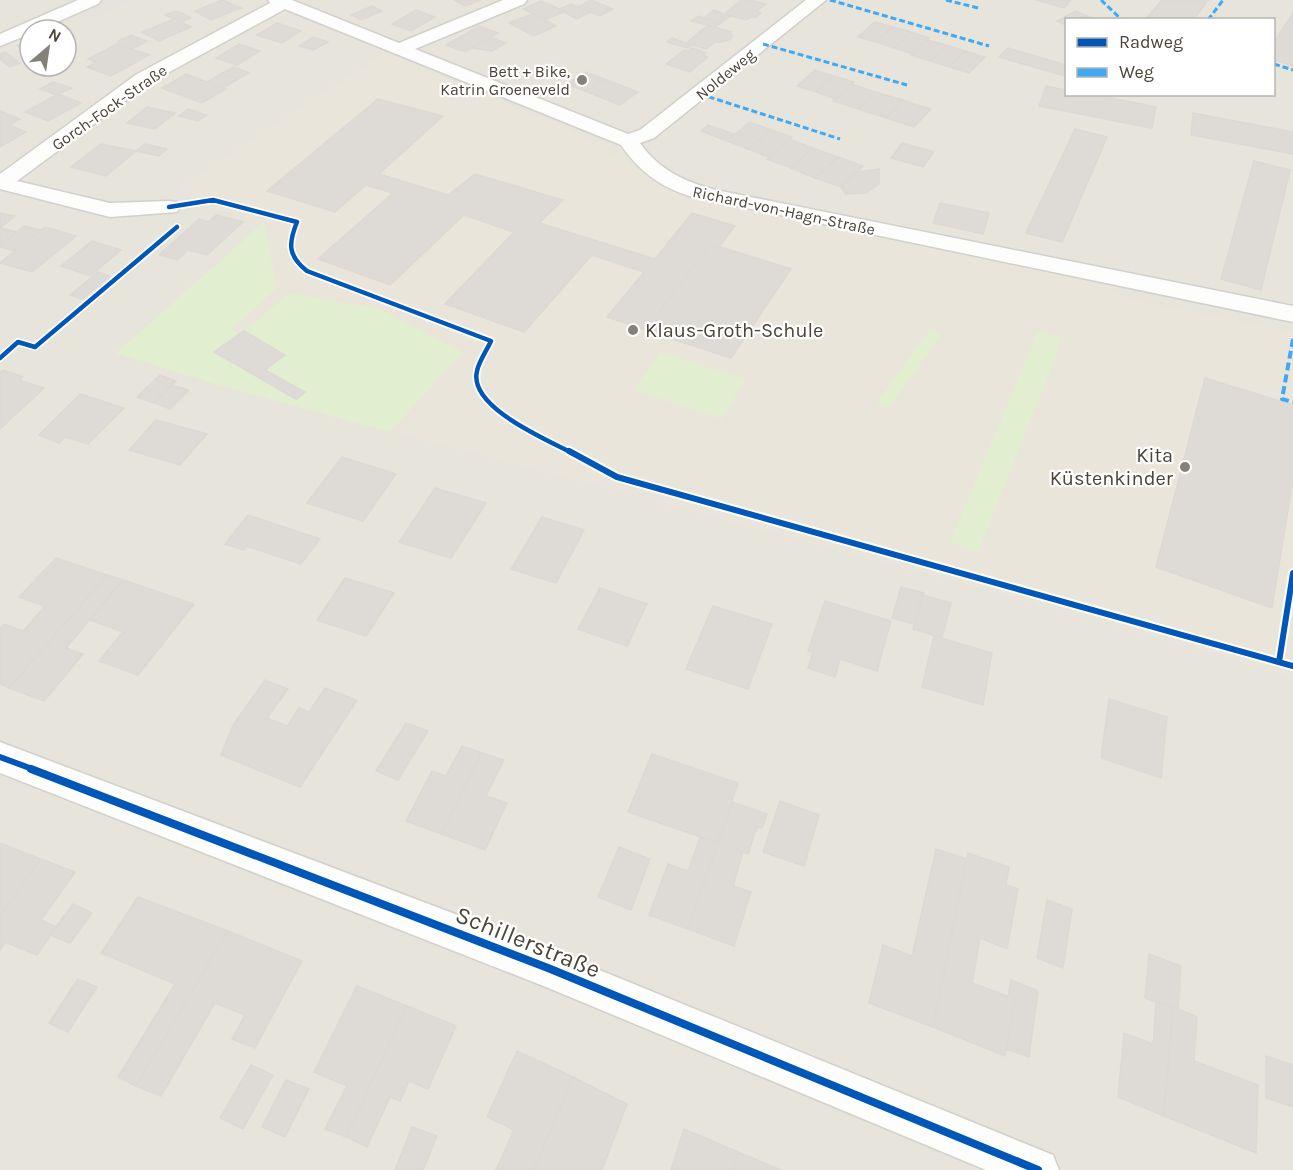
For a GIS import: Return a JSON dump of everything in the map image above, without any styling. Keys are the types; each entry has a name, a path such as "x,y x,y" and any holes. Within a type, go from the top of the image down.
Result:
{"street":[{"path":"0,41 92,0"},
{"path":"400,49 518,0"},
{"name":"Noldeweg","path":"628,141 647,134 818,0"},
{"path":"280,1 628,141"},
{"name":"Gorch-Fock-Straße","path":"1,183 144,78 280,1"},
{"name":"Richard-von-Hagn-Straße","path":"628,141 637,156 660,177 713,196 1293,314"},
{"path":"1,183 110,210 173,217"},
{"name":"Schillerstraße","path":"0,757 295,868 548,968 1038,1170"}],"shaded area":[{"path":"0,0 1293,0 1293,1170 0,1170"},
{"path":"98,0 133,0 93,19 74,11"},
{"name":"Klaus-Groth-Schule","path":"385,53 535,115 592,143 675,191 745,210 1106,283 1126,299 1293,332 1293,654 1290,676 1032,602 218,385 116,353 264,223 206,206 177,189"}],"green space":[{"path":"264,222 277,288 232,329 241,333 214,352 296,399 305,393 265,370 285,354 244,331 290,293 377,308 463,352 390,432 218,385 116,353"},
{"path":"930,329 942,334 889,408 876,403"},
{"path":"1038,331 1063,338 978,553 950,542"},
{"path":"660,352 746,379 722,419 634,390"}],"building":[{"path":"222,0 241,8 211,20 195,11"},
{"path":"454,0 481,0 465,6"},
{"path":"591,0 613,9 600,16 578,7"},
{"path":"742,0 766,4 757,11 761,13 755,18 751,17 746,20 724,14"},
{"path":"1036,0 1071,0 1064,8"},
{"path":"1162,0 1208,0 1194,18 1147,18"},
{"path":"541,1 564,12 545,20 523,9"},
{"path":"571,4 591,12 577,19 559,9"},
{"path":"372,6 382,11 361,20 351,15"},
{"path":"416,10 435,17 411,31 392,24"},
{"path":"714,10 730,16 721,23 704,18"},
{"path":"175,11 191,18 181,22 165,15"},
{"path":"1075,11 1092,18 1065,18 1065,25 1057,21"},
{"path":"1293,13 1293,66 1275,60 1275,40"},
{"path":"532,14 556,26 534,36 509,23"},
{"path":"699,16 721,23 715,27 691,21"},
{"path":"174,19 191,27 159,41 142,32"},
{"path":"875,22 893,27 876,42 858,37"},
{"path":"277,23 301,31 282,43 257,35"},
{"path":"708,25 731,32 733,36 729,40 714,43 706,49 686,43"},
{"path":"479,26 498,33 465,52 446,45"},
{"path":"893,27 911,32 894,48 876,42"},
{"path":"911,32 929,38 912,54 894,48"},
{"path":"131,35 147,41 132,49 117,44 118,41"},
{"path":"313,37 328,42 313,50 299,46"},
{"path":"490,37 506,43 492,51 472,48"},
{"path":"672,38 692,45 687,48 667,42"},
{"path":"927,40 946,45 930,61 911,55"},
{"path":"117,44 149,55 111,76 87,67 96,62 88,59"},
{"path":"239,44 260,51 237,65 216,58"},
{"path":"946,45 965,51 949,67 930,61"},
{"path":"692,48 706,53 703,55 708,57 690,72 666,64 684,50"},
{"path":"1008,48 1065,65 1065,76 999,57"},
{"path":"965,51 985,57 969,73 949,67"},
{"path":"5,52 18,64 10,67 0,59 0,54"},
{"path":"233,67 249,73 238,79 222,73"},
{"path":"815,70 834,76 816,92 797,86"},
{"path":"586,72 604,79 585,91 567,84"},
{"path":"222,73 238,79 223,88 207,82"},
{"path":"186,74 226,89 202,103 162,88"},
{"path":"834,76 854,82 836,99 816,92"},
{"path":"604,79 638,92 620,105 585,91"},
{"path":"53,82 72,88 56,95 40,89"},
{"path":"851,84 875,92 858,109 833,101"},
{"path":"1046,86 1065,90 1065,96 1102,96 1156,107 1152,128 1039,106"},
{"path":"875,92 903,100 886,118 858,109"},
{"path":"58,94 81,103 48,121 25,112"},
{"name":"Klaus-Groth-Schule","path":"378,99 443,116 379,174 448,195 475,174 563,200 539,223 655,259 692,213 735,226 719,247 711,244 645,330 607,317 644,272 592,255 524,332 445,304 514,232 464,215 390,285 318,259 393,193 366,185 335,212 267,191"},
{"path":"903,100 931,109 914,127 886,118"},
{"path":"147,107 175,113 155,129 127,123"},
{"path":"188,109 207,115 198,121 179,116"},
{"path":"0,111 20,119 9,125 26,132 0,147"},
{"path":"1193,113 1293,132 1293,154 1191,135"},
{"path":"750,122 771,130 748,149 727,141"},
{"path":"708,125 734,134 727,141 701,131"},
{"path":"1075,129 1107,137 1062,242 1026,233"},
{"path":"771,130 792,137 769,157 748,149"},
{"path":"789,139 813,148 791,168 767,159"},
{"path":"902,143 934,152 923,167 891,158"},
{"path":"101,144 136,151 106,176 71,167"},
{"path":"145,144 167,149 159,156 136,151"},
{"path":"813,148 838,157 815,178 791,168"},
{"path":"838,157 863,166 841,187 815,178"},
{"path":"1254,161 1290,170 1261,290 1221,279"},
{"path":"879,169 879,184 866,193 846,194 841,187 857,172"},
{"path":"940,203 989,213 983,234 933,223"},
{"path":"0,213 15,216 0,228"},
{"path":"216,215 243,222 207,255 188,250 177,260 159,255 199,219 209,222"},
{"path":"24,226 41,230 15,251 0,247"},
{"path":"45,227 76,236 32,272 0,263"},
{"path":"0,228 17,232 0,245"},
{"path":"92,241 121,250 90,276 61,266"},
{"path":"711,244 791,269 731,358 645,330"},
{"path":"98,272 110,276 82,299 70,295"},
{"path":"244,331 285,355 265,370 305,392 296,399 214,352"},
{"path":"3,370 23,377 19,380 44,388 1,428 0,373"},
{"path":"160,375 176,381 154,403 137,397"},
{"path":"1205,378 1293,405 1293,479 1272,608 1156,567"},
{"path":"172,385 189,390 170,409 154,403"},
{"path":"80,394 124,408 88,444 65,437 59,443 39,435"},
{"path":"156,420 207,434 180,465 129,450"},
{"path":"342,457 396,474 363,521 307,503"},
{"path":"435,488 486,503 451,558 399,542"},
{"path":"248,515 320,539 301,564 246,546 244,550 225,544"},
{"path":"542,517 584,530 556,583 511,569"},
{"path":"56,558 107,575 9,688 0,684 0,628 4,624 23,631 45,606 19,597"},
{"path":"107,575 123,580 66,648 83,654 44,701 9,688"},
{"path":"345,578 394,593 366,636 317,620"},
{"path":"123,580 194,604 138,675 99,661 123,632 90,620"},
{"path":"901,587 924,593 914,624 892,618"},
{"path":"600,588 647,604 627,646 578,629"},
{"path":"923,595 951,603 942,638 913,629"},
{"path":"825,601 891,621 877,671 840,659 835,677 808,668 813,652 808,651"},
{"path":"713,606 772,624 748,689 686,669"},
{"path":"934,636 992,653 983,705 922,687"},
{"path":"265,680 288,689 267,718 287,726 299,708 309,712 325,688 357,700 300,787 221,755 233,725"},
{"path":"1109,699 1167,717 1161,778 1101,758"},
{"path":"406,723 428,731 398,780 376,771"},
{"path":"462,746 482,753 442,834 406,821 432,771 446,776"},
{"path":"482,753 504,760 486,796 507,803 485,850 442,834"},
{"path":"652,754 738,783 718,843 628,812"},
{"path":"780,801 819,815 804,866 763,852"},
{"path":"732,802 767,814 762,828 757,827 748,854 718,843"},
{"path":"700,837 718,843 688,929 649,915 668,864 688,871"},
{"path":"0,843 41,859 0,916"},
{"path":"718,843 743,852 733,886 751,892 734,946 688,929"},
{"path":"619,847 650,859 631,910 598,897"},
{"path":"936,849 967,859 933,1027 869,1003 883,945 912,956"},
{"path":"968,853 1009,867 1006,885 1018,889 1007,949 980,938 972,983 1015,999 1005,1056 933,1027"},
{"path":"41,859 75,872 41,920 56,927 37,955 5,942 0,950 0,916"},
{"path":"138,897 228,931 136,1086 118,1077 175,984 101,953"},
{"path":"1047,900 1072,909 1063,968 1037,958"},
{"path":"73,904 92,913 70,943 50,935"},
{"path":"228,931 302,961 255,1048 232,1039 245,1015 215,1003 161,1096 136,1086"},
{"path":"1149,954 1181,966 1178,1010 1145,998"},
{"path":"78,979 97,987 68,1032 49,1023"},
{"path":"1011,980 1038,991 1029,1057 1006,1049 1015,999 1008,997"},
{"path":"357,986 407,1006 346,1137 325,1129 347,1086 314,1072"},
{"path":"1156,1002 1173,1007 1164,1116 1118,1097 1124,1033 1153,1044"},
{"path":"407,1006 456,1026 428,1089 409,1081 400,1101 390,1097 367,1147 346,1137"},
{"path":"1173,1007 1197,1017 1194,1061 1258,1085 1256,1153 1164,1116"},
{"path":"517,1051 573,1077 534,1170 496,1170 514,1130 487,1117"},
{"path":"1266,1056 1293,1065 1293,1107 1266,1098"},
{"path":"251,1065 273,1075 243,1129 220,1118"},
{"path":"573,1077 627,1104 602,1170 534,1170"},
{"path":"286,1080 309,1089 285,1137 262,1127"},
{"path":"412,1127 437,1136 423,1170 395,1170"},
{"path":"684,1129 738,1152 733,1170 671,1170"},
{"path":"738,1152 781,1170 733,1170"}],"marked path":[{"path":"830,0 989,46"},
{"path":"946,0 978,8"},
{"path":"1101,0 1118,18"},
{"path":"1210,18 1223,0"},
{"path":"763,44 907,85"},
{"path":"1275,64 1293,70"},
{"path":"700,94 840,139"},
{"path":"1293,339 1282,399 1293,402"}],"cycle path":[{"path":"169,207 213,200 297,222 291,238 290,250 295,260 307,271 491,341 476,372 478,390 502,415 617,477 1293,666"},
{"path":"0,358 18,342 35,347 177,227"},
{"path":"1279,662 1293,573"},
{"path":"0,757 548,968 1038,1170"}],"place":[{"name":"Bett + Bike, Katrin Groeneveld","path":"582,80"},
{"name":"Klaus-Groth-Schule","path":"633,330"},
{"name":"Kita Küstenkinder","path":"1185,467"}]}
